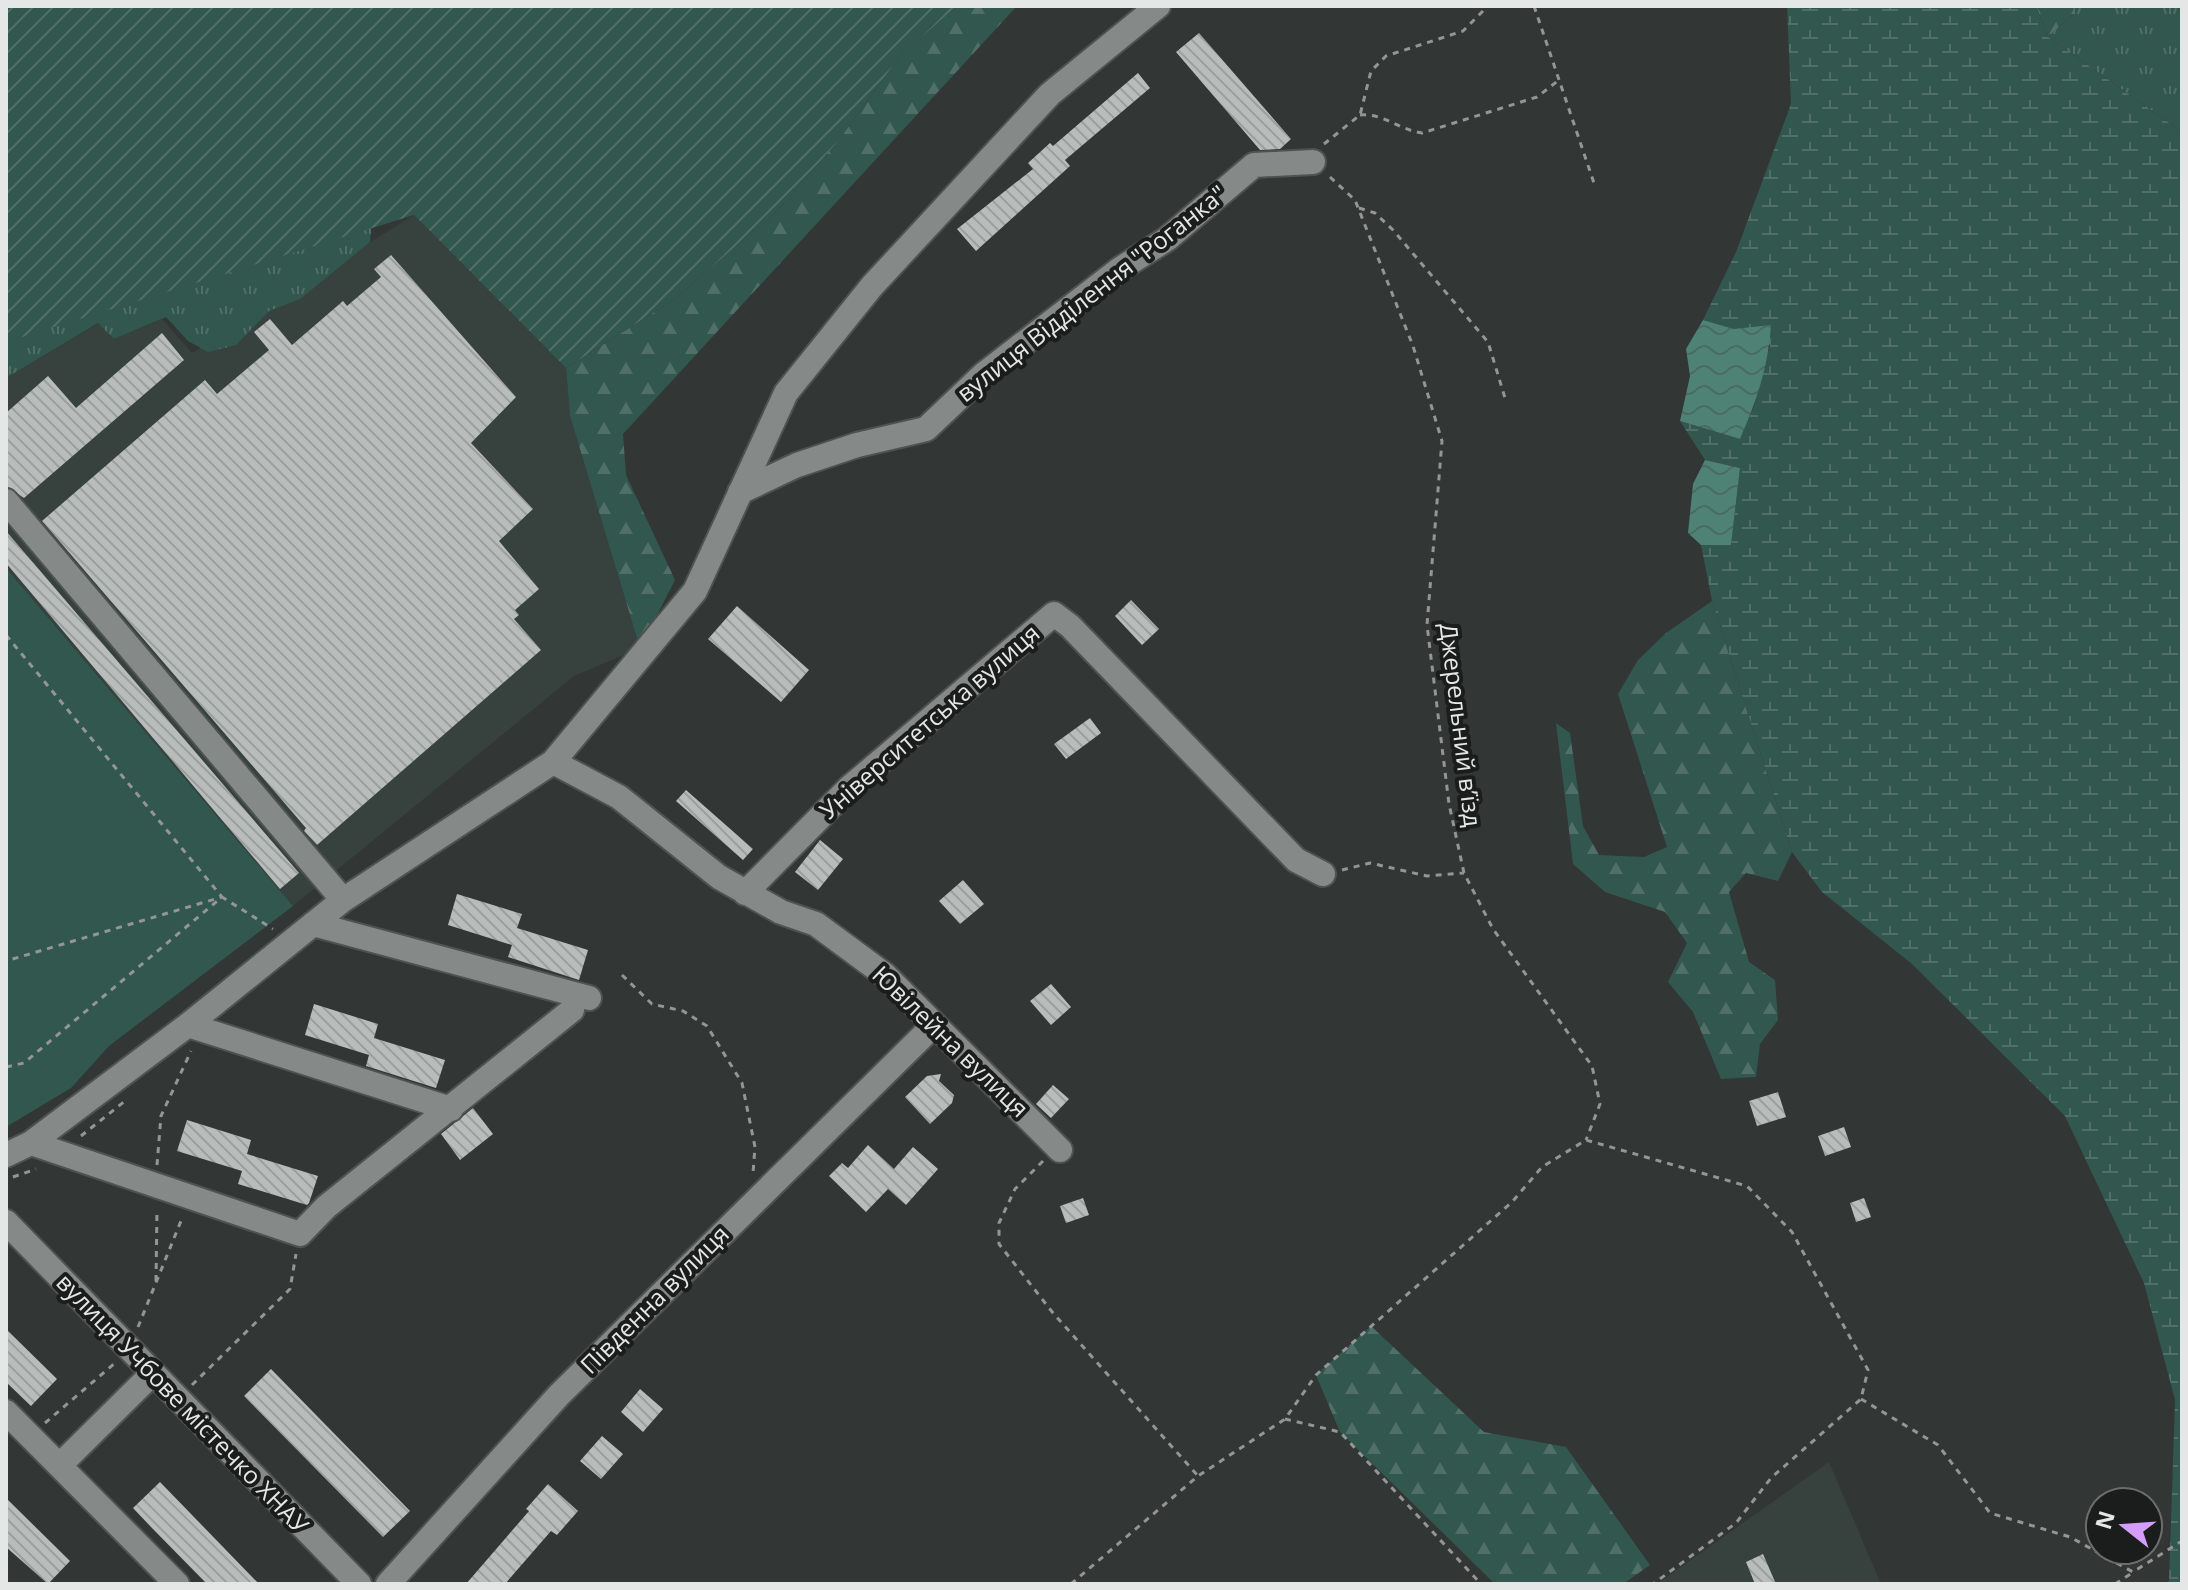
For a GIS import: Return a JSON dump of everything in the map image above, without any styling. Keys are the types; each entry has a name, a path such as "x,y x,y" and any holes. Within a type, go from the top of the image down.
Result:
{"street":[{"path":"6,1155 31,1143 190,1037 292,941 343,900 553,762 695,591 786,393 872,286 1050,94 1158,6"},
{"name":"вулиця Відділення \"Роганка\"","path":"740,492 797,465 857,445 926,429 984,374 1120,269 1167,239 1254,165 1313,162"},
{"path":"6,501 343,900"},
{"name":"Університетська вулиця","path":"745,893 849,788 1054,614 1070,626 1296,860 1323,874"},
{"name":"Ювілейна вулиця","path":"553,762 619,797 719,877 781,912 816,924 885,975 1060,1150"},
{"path":"31,1143 300,1234 326,1207 580,1004 313,924"},
{"name":"Південна вулиця","path":"388,1584 559,1395 933,1026"},
{"path":"190,1037 451,1109"},
{"name":"вулиця Учбове містечко ХНАУ","path":"6,1222 151,1375 359,1584"},
{"path":"60,1465 151,1375"},
{"path":"6,1412 177,1584"}],"path":[{"path":"1360,115 1371,71 1386,56 1463,31 1488,6"},
{"path":"1534,6 1595,186"},
{"path":"1313,162 1327,139 1360,115 1376,114 1406,131 1422,133 1537,97 1559,80"},
{"name":"Джерельний в’їзд","path":"1313,162 1355,200 1359,208 1413,346 1442,441 1427,625 1449,804 1464,873 1493,929 1592,1066 1600,1104 1586,1140"},
{"path":"1359,208 1375,213 1393,230 1488,342 1505,398"},
{"path":"6,635 222,897 292,941"},
{"path":"1323,874 1370,863 1427,876 1464,873"},
{"path":"6,961 222,897"},
{"path":"6,1067 24,1063 222,897"},
{"path":"622,975 652,1004 683,1011 707,1026 742,1083 755,1147 753,1173 761,1195"},
{"path":"181,1057 190,1037"},
{"path":"6,1178 25,1175 60,1153 135,1094"},
{"path":"1071,1584 1198,1476 1285,1419 1316,1375 1512,1202 1542,1167 1586,1140 1747,1186 1792,1232 1868,1370 1861,1399 1771,1478 1736,1523 1653,1584"},
{"path":"1060,1150 1039,1164 1015,1189 999,1223 999,1244 1053,1313 1198,1476"},
{"path":"30,1435 129,1351 191,1197"},
{"path":"177,1400 290,1289 300,1234"},
{"path":"1861,1399 1938,1445 1990,1513 2070,1537 2133,1572"},
{"path":"1285,1419 1340,1432 1481,1584"},
{"path":"2115,1584 2182,1541"}],"shaded area":[{"path":"414,215 566,368 570,416 640,648 574,676 293,906 6,568 6,378 99,323 114,339 162,319 192,353"},
{"path":"1829,1462 1881,1584 1657,1584"}],"green space":[{"path":"6,6 957,6 900,56 838,141 776,212 673,300 566,368 414,215 6,342"},
{"path":"957,6 1017,6 623,434 626,475 675,580 640,648 570,416 566,368 673,300 776,212 838,141 900,56"},
{"path":"1787,6 2036,6 2048,37 2182,132 2182,1584 2165,1584 2169,1581 2175,1400 2144,1283 2065,1116 1912,964 1822,892 1792,852 1712,601 1701,545 1731,545 1740,468 1705,460 1680,421 1740,439 1754,406 1770,345 1734,329 1703,320 1736,252 1791,104"},
{"path":"2036,6 2073,6 2074,13 2048,37"},
{"path":"2073,6 2182,6 2182,132 2048,37 2073,14"},
{"path":"374,200 370,242 300,299 269,311 236,345 208,352 188,341 166,317 114,339 98,323 6,378 6,313"},
{"path":"6,568 293,906 109,1046 71,1088 6,1127"},
{"path":"1712,601 1792,852 1778,881 1746,873 1729,892 1749,962 1775,980 1778,1020 1760,1044 1756,1077 1721,1079 1693,1012 1668,982 1687,943 1665,912 1605,892 1573,864 1556,723 1570,733 1583,826 1599,855 1644,857 1667,847 1618,694 1638,660 1666,633"},
{"path":"1371,1326 1484,1432 1566,1447 1650,1565 1623,1584 1495,1584 1340,1432 1316,1375"}],"water":[{"path":"1703,320 1734,329 1771,325 1761,383 1740,439 1680,421 1690,376 1686,349"},
{"path":"1705,460 1740,468 1731,545 1701,545 1688,533 1693,484"}],"building":[{"path":"1199,33 1291,139 1280,149 1260,150 1176,52"},
{"path":"1138,73 1150,88 1065,160 1070,166 976,251 957,229 1033,169 1028,163 1050,143 1053,146"},
{"path":"391,255 516,397 471,443 533,509 499,541 539,589 515,610 519,615 514,619 541,650 317,845 304,831 306,828 42,521 205,380 217,394 269,350 254,332 270,319 292,345 343,301 347,306 381,277 374,269"},
{"path":"162,333 184,360 24,498 8,487 6,413 48,376 76,408"},
{"path":"6,531 299,873 280,889 6,563"},
{"path":"1131,600 1159,629 1142,645 1115,616"},
{"path":"737,606 809,670 781,702 708,639"},
{"path":"1090,718 1101,733 1066,759 1054,744"},
{"path":"686,790 753,849 743,860 676,801"},
{"path":"820,840 843,859 818,890 795,872"},
{"path":"963,880 984,904 960,924 939,901"},
{"path":"457,894 522,914 517,928 588,950 579,980 508,957 512,945 448,925"},
{"path":"1051,984 1071,1007 1051,1025 1030,1001"},
{"path":"314,1004 378,1024 374,1038 445,1060 436,1088 366,1066 369,1055 305,1035"},
{"path":"941,1074 939,1081 954,1095 952,1103 930,1124 905,1097 927,1076"},
{"path":"1053,1085 1069,1099 1051,1118 1036,1104"},
{"path":"1778,1092 1786,1117 1757,1126 1749,1101"},
{"path":"473,1108 493,1134 460,1160 441,1134"},
{"path":"187,1120 251,1140 247,1154 318,1176 309,1203 307,1205 238,1184 242,1171 177,1151"},
{"path":"1844,1127 1851,1147 1825,1156 1818,1136"},
{"path":"868,1145 894,1169 913,1147 938,1169 906,1205 888,1189 866,1212 829,1176 842,1163 848,1168"},
{"path":"1083,1198 1089,1215 1066,1223 1060,1206"},
{"path":"1864,1198 1871,1217 1856,1222 1850,1203"},
{"path":"6,1329 57,1379 31,1406 6,1382"},
{"path":"271,1369 410,1511 383,1537 244,1396"},
{"path":"640,1389 663,1409 643,1432 621,1412"},
{"path":"602,1436 623,1454 601,1479 580,1461"},
{"path":"160,1482 259,1584 207,1584 151,1527 133,1508"},
{"path":"548,1484 578,1511 557,1535 551,1531 505,1584 466,1584 529,1511 526,1509"},
{"path":"6,1498 70,1561 48,1584 6,1547"},
{"path":"1763,1554 1776,1584 1755,1584 1746,1562"}]}
